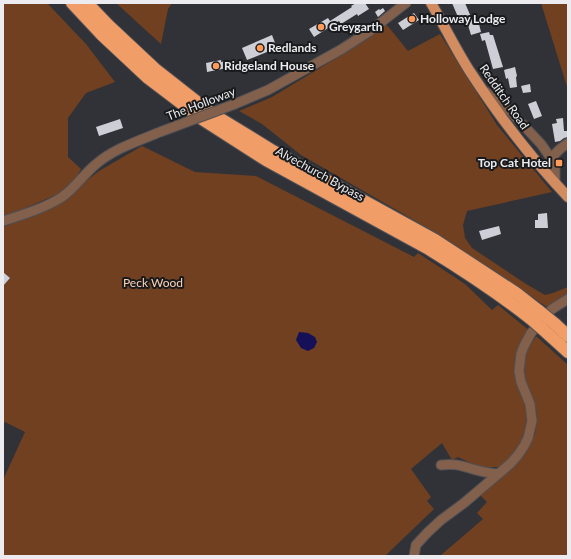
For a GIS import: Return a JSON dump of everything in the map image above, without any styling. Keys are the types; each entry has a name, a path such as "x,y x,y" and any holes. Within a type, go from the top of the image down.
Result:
{"highway":[{"name":"Alvechurch Bypass","path":"72,3 100,34 148,78 202,119 266,160 427,248 507,300 535,315"},
{"name":"Alvechurch Bypass","path":"87,3 155,69 211,113 273,151 457,253 516,293 535,315 551,328 568,336"},
{"name":"Alvechurch Bypass","path":"551,328 568,352"}],"main road":[{"name":"Redditch Road","path":"431,3 454,46 483,90 524,148 568,197"}],"street":[{"name":"The Holloway","path":"3,221 34,210 61,198 96,164 125,146 268,90 342,49 370,31 406,3"},
{"path":"483,90 511,112 541,144 555,164 555,183"},
{"path":"551,158 568,143"},
{"path":"414,556 416,545 427,533 510,464 524,446 530,430 532,413 521,382 521,358 524,346 531,333 552,309 568,299"},
{"path":"441,465 455,464 498,474"}],"green space":[{"path":"3,3 47,3 86,44 115,82 86,93 68,118 68,157 81,169 77,176 60,193 19,211 3,216"},
{"path":"116,3 172,3 168,9 161,44"},
{"path":"541,3 568,3 568,90"},
{"path":"386,24 408,51 440,34 497,125 552,192 467,211 463,225 465,238 472,248 545,295 568,287 568,295 547,307 444,238 301,155 262,124 239,111 272,97 363,42"},
{"name":"Peck Wood","path":"142,146 195,172 256,176 414,257 418,253 465,284 492,310 498,305 530,331 518,358 528,418 519,449 500,467 478,467 458,457 452,460 442,443 411,469 431,497 427,501 434,509 385,556 3,556 3,480 25,432 5,422 3,425 3,286 10,278 3,272 3,227 51,208 99,171"},
{"path":"536,336 568,365 568,556 440,556 483,519 477,513 487,502 479,494 526,452 535,434 537,415 534,400 527,387 524,369 525,354"}],"shaded area":[{"path":"299,332 308,333 315,337 317,342 314,348 308,351 301,348 296,340"}],"building":[{"path":"356,3 365,3 369,9 358,16 357,14 341,24 339,21 314,37 309,29 328,18 330,21"},
{"path":"452,3 465,3 471,17 474,16 477,24 479,24 481,32 471,35 468,25 466,25 462,15 458,17"},
{"path":"383,8 385,11 378,17 375,12"},
{"path":"414,13 419,20 403,30 398,23"},
{"path":"489,32 490,35 493,35 503,67 493,69 485,40 482,41 480,34"},
{"name":"Redlands","path":"272,35 277,48 247,60 242,48"},
{"name":"Ridgeland House","path":"221,60 221,62 226,61 227,68 207,72 206,63"},
{"path":"515,67 517,87 510,88 508,78 506,79 504,70"},
{"path":"530,84 531,92 523,93 521,86"},
{"path":"536,101 542,116 534,119 528,104"},
{"path":"563,118 564,131 567,131 568,137 555,142 552,124 557,123 556,119"},
{"path":"120,119 123,128 99,136 96,127"},
{"path":"547,213 548,228 535,228 535,220 538,220 538,214"},
{"path":"499,226 501,234 482,240 479,231"},
{"path":"3,272 10,278 3,286"}],"place":[{"name":"Holloway Lodge","path":"412,19"},
{"name":"Greygarth","path":"321,27"},
{"name":"Redlands","path":"260,48"},
{"name":"Ridgeland House","path":"216,66"},
{"name":"Top Cat Hotel","path":"559,163"}]}
